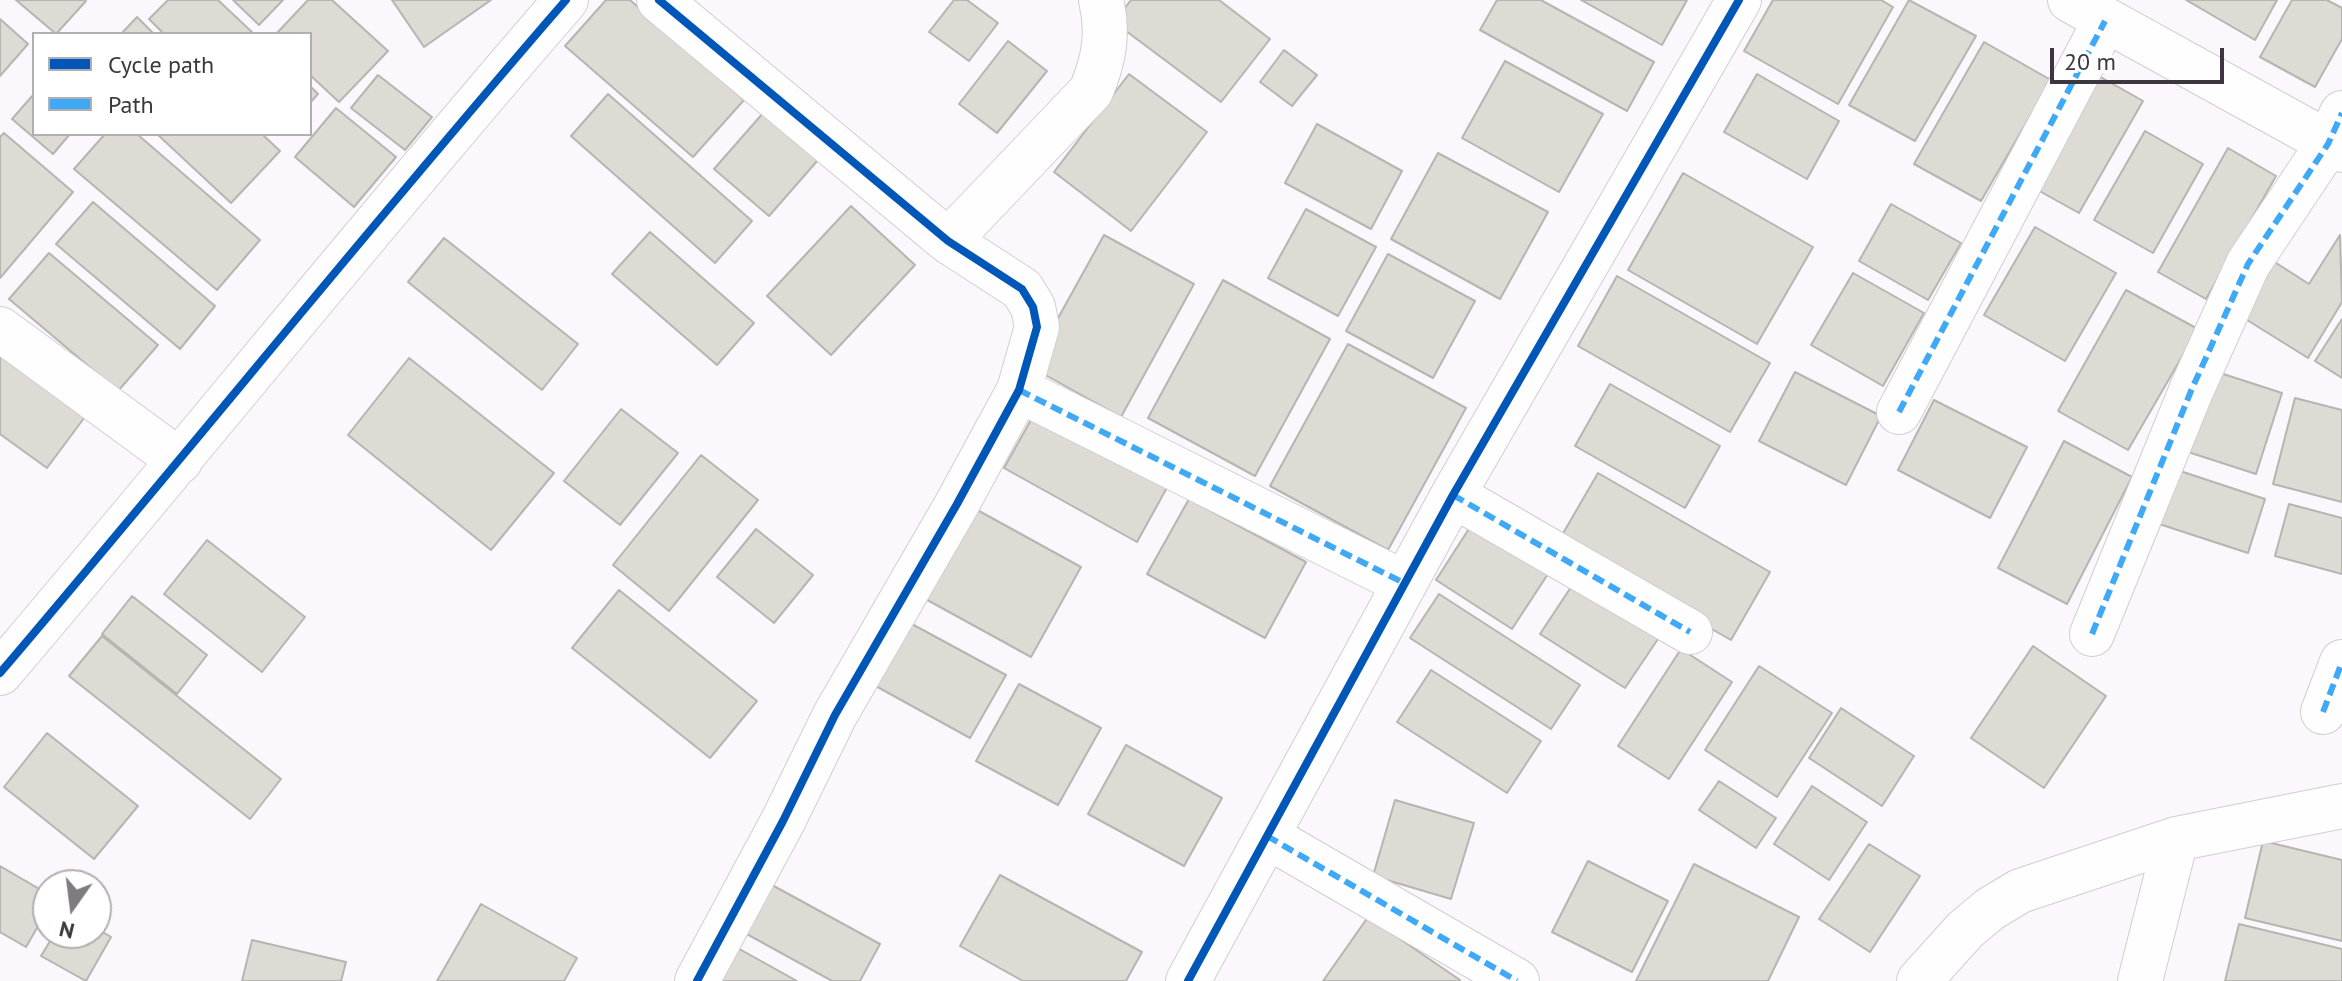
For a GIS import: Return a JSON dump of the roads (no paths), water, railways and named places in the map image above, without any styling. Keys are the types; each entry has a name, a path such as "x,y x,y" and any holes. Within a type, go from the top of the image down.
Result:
{"street":[{"path":"0,673 180,461 420,168 566,0"},
{"path":"659,0 948,241 1022,289 1033,307 1037,327 1019,390 835,715 783,821 697,981"},
{"path":"948,241 1091,91 1101,68 1106,43 1101,0"},
{"path":"1188,981 1453,495 1739,0"},
{"path":"1899,412 2088,11 2337,136 2248,264 2191,391 2092,634"},
{"path":"0,329 180,461"},
{"path":"1019,390 1404,583"},
{"path":"1453,495 1690,632"},
{"path":"2323,712 2342,662"},
{"path":"1919,981 1965,930 1990,909 2020,891 2176,839 2342,806"},
{"path":"1267,836 1517,981"},
{"path":"2140,981 2176,839"}]}
